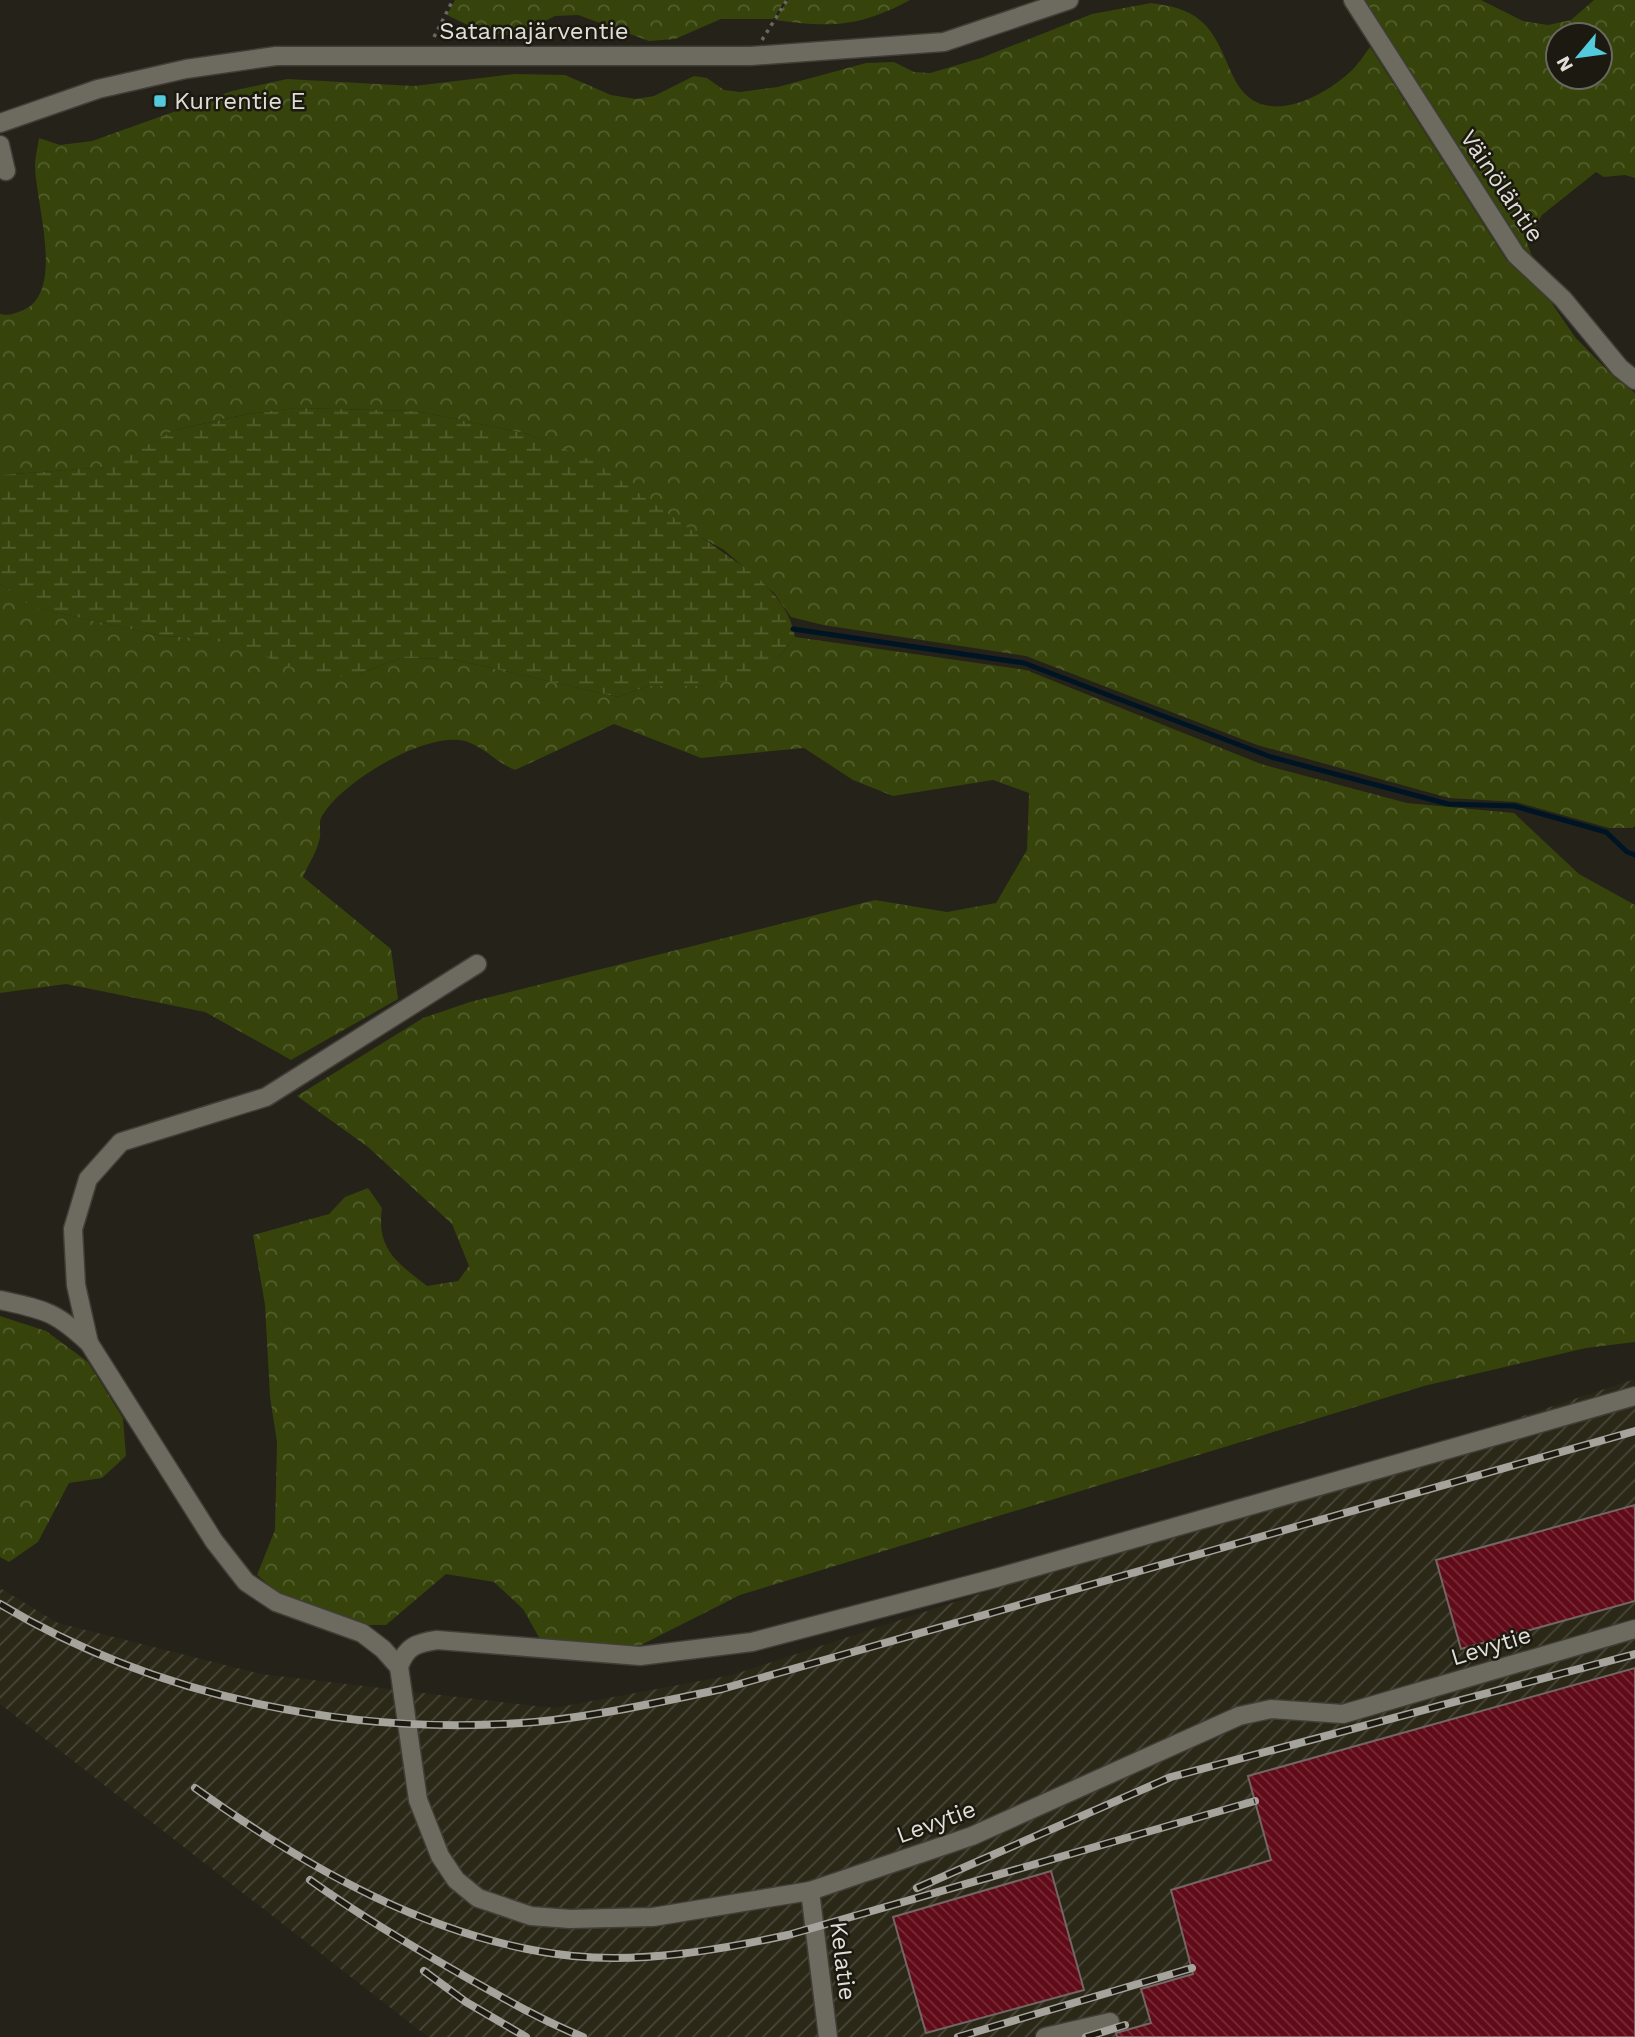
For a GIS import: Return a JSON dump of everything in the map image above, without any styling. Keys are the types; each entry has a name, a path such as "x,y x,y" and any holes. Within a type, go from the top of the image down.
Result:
{"street":[{"name":"Satamajärventie","path":"0,123 98,89 186,69 276,56 751,56 944,42 1069,0"},
{"name":"Väinöläntie","path":"1353,0 1516,255 1563,299 1620,368 1635,380"},
{"path":"0,145 6,171"},
{"path":"89,1343 76,1286 73,1229 88,1179 121,1142 266,1097 477,964"},
{"path":"0,1300 63,1318 89,1343 214,1541 246,1582 276,1602 362,1633 400,1667 403,1655 415,1643 437,1640 640,1656 752,1642 996,1578 1635,1396"},
{"name":"Levytie","path":"400,1667 418,1800 440,1856 456,1880 478,1898 531,1916 598,1918 690,1913 810,1891 972,1836 1239,1716 1271,1709 1343,1714 1635,1629"},
{"name":"Kelatie","path":"810,1891 828,2037"},
{"path":"1045,2037 1110,2022"}],"path":[{"path":"434,37 453,0"},
{"path":"751,56 787,0"}],"shaded area":[{"path":"1635,1379 1635,2037 428,2037 0,1704 0,1588 58,1623 261,1674 554,1708 732,1675"}],"green space":[{"path":"455,0 785,0 773,19 721,19 675,39 649,41 578,15 555,16 523,32 505,35 480,31 447,15"},
{"path":"788,0 910,0 876,16 860,20 813,24 775,20"},
{"path":"1365,0 1481,0 1523,21 1544,24 1544,91 1614,91 1614,21 1566,21 1594,0 1635,0 1635,178 1625,175 1604,177 1596,172 1542,215 1527,243 1532,256 1524,248"},
{"path":"1151,3 1184,10 1201,21 1218,43 1238,85 1249,98 1263,105 1294,104 1325,91 1353,69 1370,47 1507,261 1551,302 1575,337 1614,377 1635,393 1635,826 1632,828 1609,828 1516,802 1449,798 1257,745 1026,656 823,625 791,617 774,593 724,550 692,532 593,462 528,434 416,411 295,408 247,414 175,430 108,467 0,475 0,314 8,315 21,311 35,302 43,287 46,268 35,165 39,138 60,145 92,141 232,91 287,79 414,86 515,74 565,75 611,95 636,99 654,96 694,76 707,78 724,90 740,92 778,87 866,63 894,62 914,72 930,73 981,58 1092,14"},
{"path":"295,408 416,411 528,434 593,461 754,574 785,610 795,637 778,658 742,678 700,686 648,686 618,697 452,659 400,658 357,675 331,677 299,670 243,648 204,638 162,636 32,607 0,584 0,475 107,467 175,430 248,414"},
{"path":"0,584 33,607 162,636 204,638 357,675 400,658 452,659 618,697 648,686 700,686 778,658 795,637 1026,670 1261,764 1407,803 1514,813 1579,874 1635,905 1635,1342 1586,1348 1424,1386 740,1595 637,1647 541,1641 523,1609 494,1582 446,1574 386,1625 361,1625 282,1596 257,1575 275,1530 277,1442 270,1397 265,1305 253,1235 329,1214 345,1197 368,1188 382,1208 382,1235 391,1254 427,1286 458,1281 469,1266 452,1224 368,1147 297,1096 423,1018 470,1002 875,900 947,912 996,903 1027,850 1029,793 993,780 893,796 853,780 804,748 701,758 614,724 515,770 467,742 442,741 424,745 383,764 346,789 332,803 322,816 319,842 303,877 391,949 398,999 291,1060 205,1012 66,984 0,993"},
{"path":"0,1316 46,1331 88,1362 123,1418 126,1456 102,1478 69,1483 38,1542 9,1562 0,1557"}],"building":[{"path":"1635,1505 1635,1601 1461,1649 1436,1560"},
{"path":"1635,1668 1635,2037 1117,2037 1116,2033 1151,2023 1141,1989 1193,1974 1171,1890 1271,1860 1248,1776"},
{"path":"1051,1871 1084,1990 926,2033 893,1917"}],"waterway":[{"path":"793,629 1024,663 1271,757 1448,804 1514,806 1606,832 1627,852 1635,855"}],"railway":[{"path":"0,1604 61,1637 124,1664 190,1687 258,1704 327,1716 397,1723 466,1725 535,1722 652,1704 722,1689 1635,1431"},
{"path":"917,1888 1171,1777 1635,1654"},
{"path":"195,1788 238,1818 327,1872 421,1917 471,1935 521,1948 600,1958 681,1954 788,1935 1255,1801"},
{"path":"310,1880 444,1965 522,2008 583,2037"},
{"path":"958,2037 1192,1968"},
{"path":"424,1971 466,2002 526,2037"},
{"path":"1086,2037 1125,2025"}],"place":[{"name":"Kurrentie E","path":"160,101"}]}
